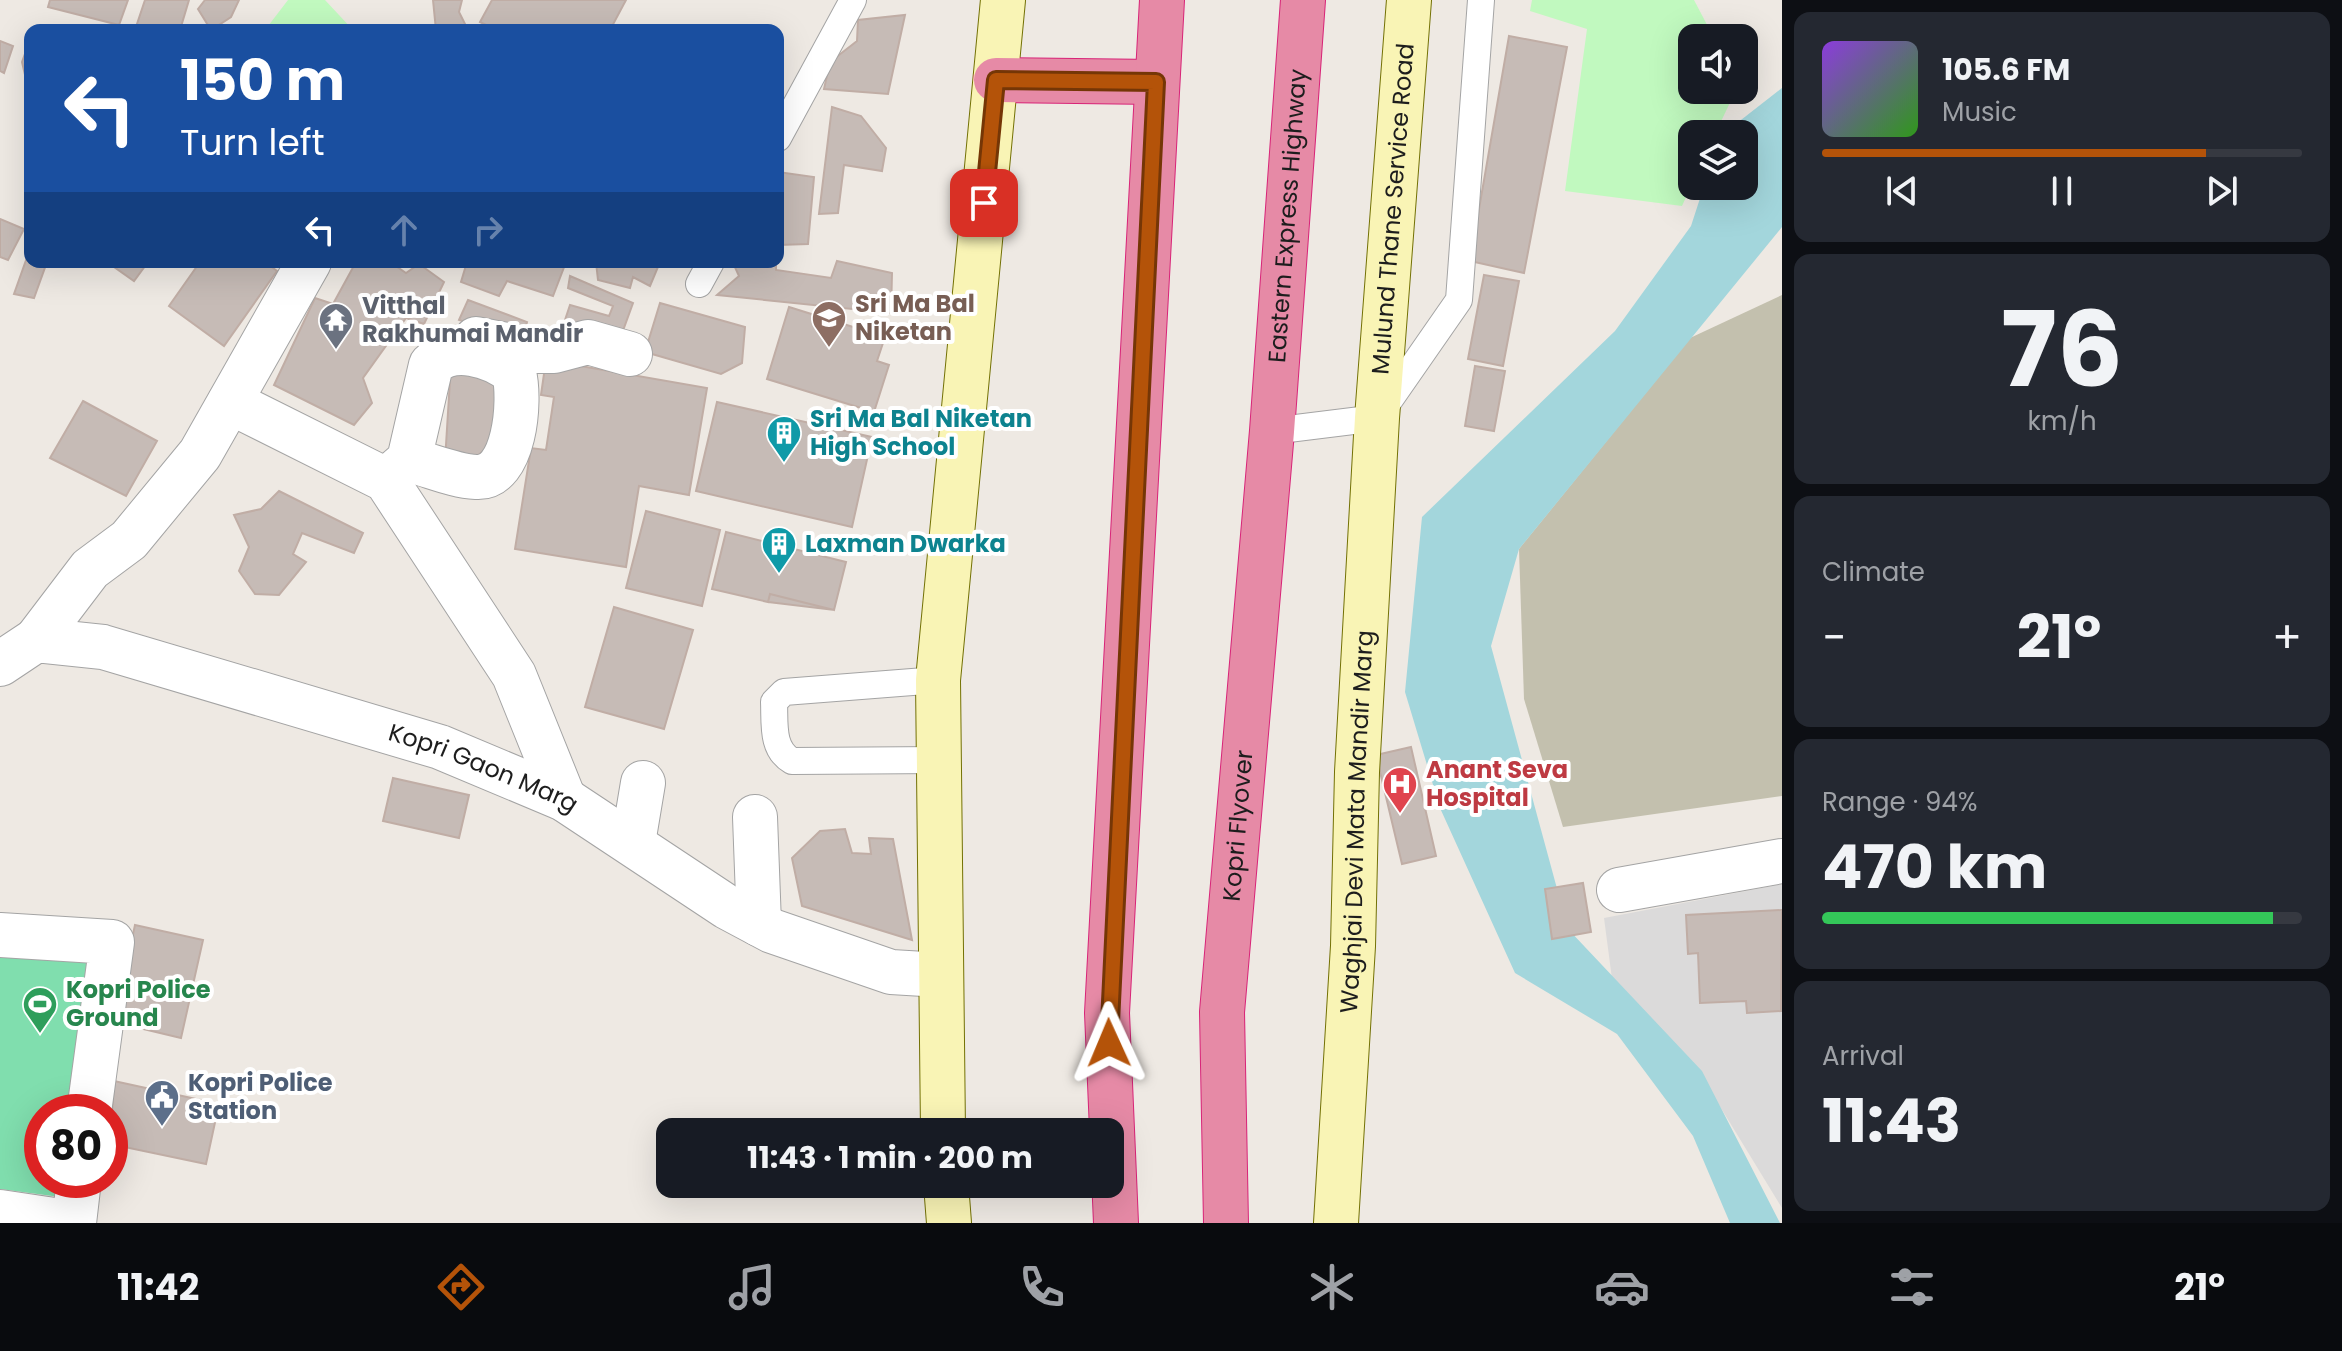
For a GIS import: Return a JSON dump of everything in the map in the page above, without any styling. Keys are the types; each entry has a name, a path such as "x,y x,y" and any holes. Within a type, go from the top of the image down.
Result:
{"highway":[{"path":"1116,1223 1107,1013 1162,0"},
{"name":"Eastern Express Highway","path":"1272,431 1303,0"},
{"path":"996,80 1156,82"},
{"name":"Kopri Flyover","path":"1226,1223 1222,1012 1272,431"}],"street":[{"path":"943,1118 938,680 1003,0"},
{"name":"Mulund Thane Service Road","path":"1377,418 1409,0"},
{"path":"0,664 36,640 90,569 129,540 166,499 200,454 306,268"},
{"path":"387,469 429,337 436,332 536,351 554,351 588,342 630,354"},
{"path":"230,402 387,469 514,675 564,799"},
{"name":"Waghjai Devi Mata Mandir Marg","path":"1336,1223 1353,946 1357,772 1377,418"},
{"name":"Kopri Gaon Marg","path":"36,640 103,647 440,747 564,799 727,907 759,924 891,972 941,975"},
{"path":"633,843 643,783"},
{"path":"755,817 759,924"},
{"path":"1619,890 1782,861"},
{"path":"0,935 112,942 91,1094"},
{"path":"0,1212 74,1223 77,1198"},
{"path":"947,1198 949,1223"}],"lane":[{"path":"784,127 853,0"},
{"path":"1272,431 1377,418 1459,300 1481,0"},
{"path":"938,680 784,692 774,702 775,737 782,755 792,761 941,760"}],"shaded area":[{"path":"1782,295 1782,796 1563,827 1524,699 1519,549 1690,338"},
{"path":"1782,884 1782,1208 1713,1095 1616,1009 1604,918"}],"green space":[{"path":"288,0 325,0 347,24 270,24"},
{"path":"1532,0 1694,0 1707,24 1678,24 1678,104 1729,104 1722,120 1678,120 1678,200 1685,200 1682,206 1565,191 1587,29 1530,11"},
{"name":"Kopri Police Ground","path":"0,950 90,957 73,1094 24,1094 24,1192 0,1189"}],"water":[{"path":"1782,88 1782,227 1519,549 1491,646 1568,929 1702,1071 1780,1223 1730,1223 1693,1136 1617,1034 1515,973 1440,808 1405,692 1422,517 1615,331 1691,226 1699,200 1758,200 1758,120 1741,120"}],"building":[{"path":"50,0 128,0 119,24 48,7"},
{"path":"145,0 189,0 182,24 137,24"},
{"path":"205,0 239,0 231,17 220,24 207,24 198,9"},
{"path":"433,0 462,0 459,12 465,24 435,24"},
{"path":"492,0 626,0 613,24 480,22"},
{"path":"905,15 888,94 824,89 830,62 857,41 858,20"},
{"path":"1509,36 1567,47 1524,273 1470,261"},
{"path":"0,41 13,46 4,73 0,71"},
{"path":"832,107 861,116 886,148 882,171 844,165 838,213 819,214"},
{"path":"784,173 814,177 808,244 784,245"},
{"path":"0,219 24,229 8,260 0,257"},
{"path":"837,261 892,273 891,313 717,295 739,276 735,268 776,268 831,278"},
{"path":"24,266 45,268 34,298 14,294"},
{"path":"116,268 144,268 134,281"},
{"path":"196,268 273,268 277,271 224,346 169,306"},
{"name":"Vitthal Rakhumai Mandir","path":"353,268 399,268 406,273 413,268 425,268 444,282 424,324 406,318 363,378 372,403 354,425 274,385 315,298 333,304"},
{"path":"465,268 564,268 553,296 507,281 499,296 461,282"},
{"path":"597,268 658,268 650,286 633,277 630,288 598,280"},
{"path":"1484,275 1519,281 1503,366 1468,359"},
{"path":"570,276 633,303 621,336 564,323 570,305 609,316 613,306 568,288"},
{"path":"468,300 527,322 522,341 459,320"},
{"path":"660,303 745,327 742,363 721,374 645,352"},
{"name":"Sri Ma Bal Niketan","path":"789,307 885,337 877,361 889,365 874,412 767,379"},
{"path":"546,360 707,388 689,495 639,486 626,567 515,549 531,448 546,450 554,397 541,395"},
{"path":"451,364 497,385 493,435 487,448 471,461 445,461"},
{"path":"1475,366 1505,371 1494,431 1465,426"},
{"path":"83,401 157,441 126,496 50,458"},
{"name":"Sri Ma Bal Niketan High School","path":"717,402 872,437 852,527 696,491"},
{"path":"279,491 363,533 354,553 302,533 293,554 306,562 279,595 255,594 239,571 249,547 234,515 261,509"},
{"path":"646,511 720,530 702,606 626,588"},
{"name":"Laxman Dwarka","path":"726,532 846,562 834,610 770,594 768,602 712,589"},
{"name":"Laxman Dwarka","path":"726,532 846,562 834,610 768,602 712,589"},
{"path":"614,607 693,630 664,729 585,707"},
{"path":"1411,747 1436,856 1402,864 1376,755"},
{"path":"393,778 469,795 459,838 383,821"},
{"path":"845,829 852,853 871,854 869,838 893,839 912,940 802,906 792,858 820,831"},
{"path":"1583,883 1591,932 1552,939 1545,889"},
{"path":"1782,910 1781,1011 1747,1013 1746,1001 1700,1003 1698,953 1688,954 1686,915"},
{"path":"135,925 203,940 181,1038 114,1022"},
{"name":"Kopri Police Station","path":"114,1081 219,1104 206,1164 128,1148 128,1094 113,1094"}],"place":[{"name":"Sri Ma Bal Niketan","path":"829,349"},
{"name":"Vitthal Rakhumai Mandir","path":"336,351"},
{"name":"Sri Ma Bal Niketan High School","path":"784,464"},
{"name":"Laxman Dwarka","path":"779,575"},
{"name":"Anant Seva Hospital","path":"1400,815"},
{"name":"Kopri Police Ground","path":"40,1035"},
{"name":"Kopri Police Station","path":"162,1128"}],"route":[{"path":"984,203 996,80 1156,82 1107,1013 1109,1043"}]}
